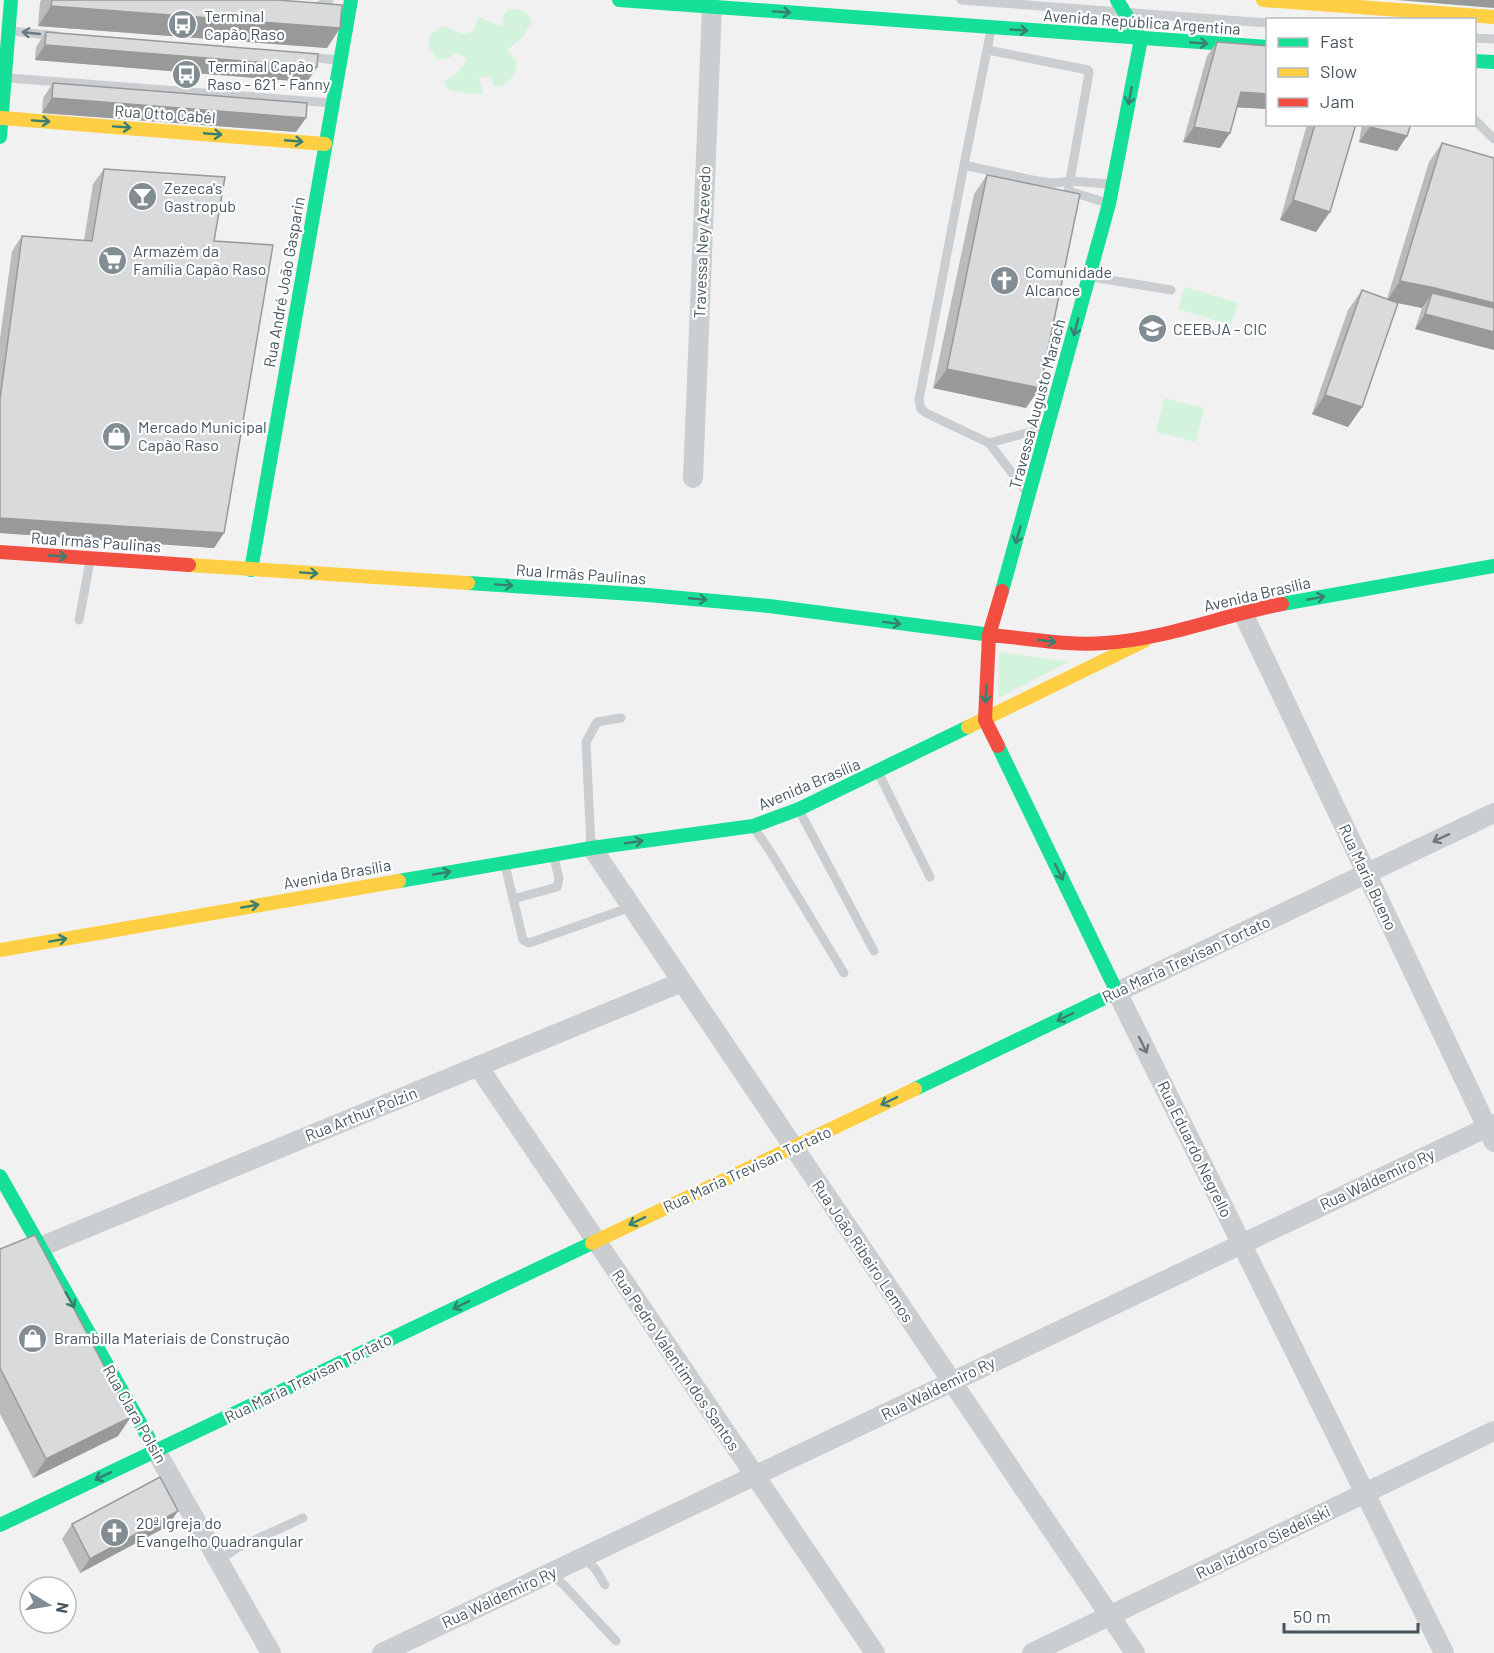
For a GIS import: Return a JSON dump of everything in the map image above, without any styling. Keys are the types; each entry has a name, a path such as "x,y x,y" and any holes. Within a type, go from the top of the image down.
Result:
{"main road":[{"path":"0,137 11,0"},
{"name":"Rua André João Gasparin","path":"251,570 351,0"},
{"name":"Avenida República Argentina","path":"619,0 1266,47"},
{"path":"1263,0 1370,4 1494,17"},
{"path":"1120,6 1141,39"},
{"name":"Travessa Augusto Marach","path":"989,635 1109,204 1141,39"},
{"path":"1476,61 1494,62"},
{"name":"Rua Otto Cabél","path":"2,118 325,144"},
{"name":"Rua Irmãs Paulinas","path":"0,552 648,594 769,606 989,635 1086,644 1157,635"},
{"name":"Avenida Brasília","path":"0,950 592,848 753,826 799,809 878,772 1157,635 1314,598 1494,566"},
{"name":"Rua Eduardo Negrello","path":"989,635 985,720 1117,992"},
{"name":"Rua Maria Trevisan Tortato","path":"0,1525 1117,992"},
{"name":"Rua Clara Polsin","path":"0,1176 156,1451"}],"street":[{"name":"Travessa Ney Azevedo","path":"693,478 712,7"},
{"name":"Rua Maria Bueno","path":"1243,613 1492,1131"},
{"name":"Rua Maria Trevisan Tortato","path":"1117,992 1494,813"},
{"name":"Rua João Ribeiro Lemos","path":"592,848 1135,1653"},
{"name":"Rua Arthur Polzin","path":"40,1247 682,982"},
{"name":"Rua Eduardo Negrello","path":"1117,992 1443,1653"},
{"name":"Rua Pedro Valentim dos Santos","path":"478,1066 875,1653"},
{"name":"Rua Waldemiro Ry","path":"382,1653 1241,1244 1492,1131"},
{"name":"Rua Izidoro Siedeliski","path":"1032,1653 1494,1431"},
{"name":"Rua Clara Polsin","path":"156,1451 271,1653"}],"lane":[{"path":"308,11 329,0"},
{"path":"961,0 1120,6 1266,23"},
{"path":"991,28 919,400 921,409 926,413 989,443 1029,495"},
{"path":"9,31 66,36"},
{"path":"1476,38 1494,39"},
{"path":"988,50 1088,70 1069,186"},
{"path":"297,56 340,60"},
{"path":"5,78 333,103"},
{"path":"1476,121 1494,139"},
{"path":"964,165 1069,186 1113,185"},
{"path":"1069,186 1109,204"},
{"path":"1089,276 1171,290"},
{"path":"989,443 1048,428"},
{"path":"79,620 90,559"},
{"path":"592,848 586,742 597,722 621,718"},
{"path":"878,772 930,877"},
{"path":"799,809 874,951"},
{"path":"753,826 844,973"},
{"path":"513,899 557,887 559,879 554,855"},
{"path":"504,863 523,940 529,943 631,907"},
{"path":"218,1561 237,1548 303,1518"},
{"path":"584,1557 596,1570 605,1586"},
{"path":"549,1573 616,1641"}],"green space":[{"path":"509,9 523,11 532,21 523,37 507,50 517,62 512,77 501,87 493,85 491,76 479,78 483,94 449,90 443,82 463,66 467,58 456,53 449,58 437,60 429,47 430,34 443,26 462,34 473,31 479,17 503,27 503,16"},
{"path":"1185,287 1238,303 1231,325 1178,309"},
{"path":"1164,398 1204,408 1196,442 1156,432"},
{"path":"999,652 1069,662 998,698"}],"building":[{"path":"52,0 278,0 342,5 340,28 51,6"},
{"path":"46,32 318,54 317,67 45,45"},
{"path":"1217,42 1266,46 1266,94 1241,92 1230,133 1194,127"},
{"path":"53,83 307,103 306,118 52,98"},
{"path":"1314,126 1355,126 1330,212 1293,200"},
{"path":"1370,126 1410,126 1407,136"},
{"path":"1442,143 1494,158 1494,303 1400,281"},
{"name":"Mercado Municipal Capão Raso","path":"104,169 225,177 214,241 273,245 224,533 0,518 0,399 22,236 92,241"},
{"name":"Comunidade Alcance","path":"987,175 1080,194 1040,388 947,369"},
{"path":"1362,290 1398,303 1362,407 1325,395"},
{"path":"1432,293 1494,308 1494,332 1425,314"},
{"name":"Brambilla Materiais de Construção","path":"35,1235 131,1417 46,1459 0,1368 0,1249"},
{"name":"20ª Igreja do Evangelho Quadrangular","path":"160,1477 178,1511 90,1559 72,1524"}],"traffic: fast":[{"path":"0,137 11,0"},
{"path":"251,570 351,0"},
{"path":"619,0 1266,47"},
{"path":"1117,0 1141,39"},
{"path":"1002,591 1109,204 1141,39"},
{"path":"1476,61 1494,62"},
{"path":"1282,604 1494,566"},
{"path":"468,583 769,606 999,636"},
{"path":"399,881 592,848 753,826 799,809 968,727"},
{"path":"915,1089 1117,992 998,746"},
{"path":"0,1176 156,1451"},
{"path":"0,1525 592,1243"}],"traffic: slow":[{"path":"1263,0 1494,17"},
{"path":"2,118 325,144"},
{"path":"189,565 468,583"},
{"path":"968,727 1144,641"},
{"path":"0,950 399,881"},
{"path":"592,1243 915,1089"}],"traffic: jam":[{"path":"0,552 189,565"},
{"path":"998,746 985,720 989,635 1002,591"},
{"path":"999,636 1079,644 1128,641 1282,604"}],"place":[{"name":"Terminal Capão Raso","path":"183,25"},
{"name":"Terminal Capão Raso - 621 - Fanny","path":"186,75"},
{"name":"Zezeca's Gastropub","path":"143,197"},
{"name":"Armazém da Família Capão Raso","path":"112,260"},
{"name":"Comunidade Alcance","path":"1004,281"},
{"name":"CEEBJA - CIC","path":"1152,329"},
{"name":"Mercado Municipal Capão Raso","path":"117,436"},
{"name":"Brambilla Materiais de Construção","path":"33,1338"},
{"name":"20ª Igreja do Evangelho Quadrangular","path":"115,1532"}]}
